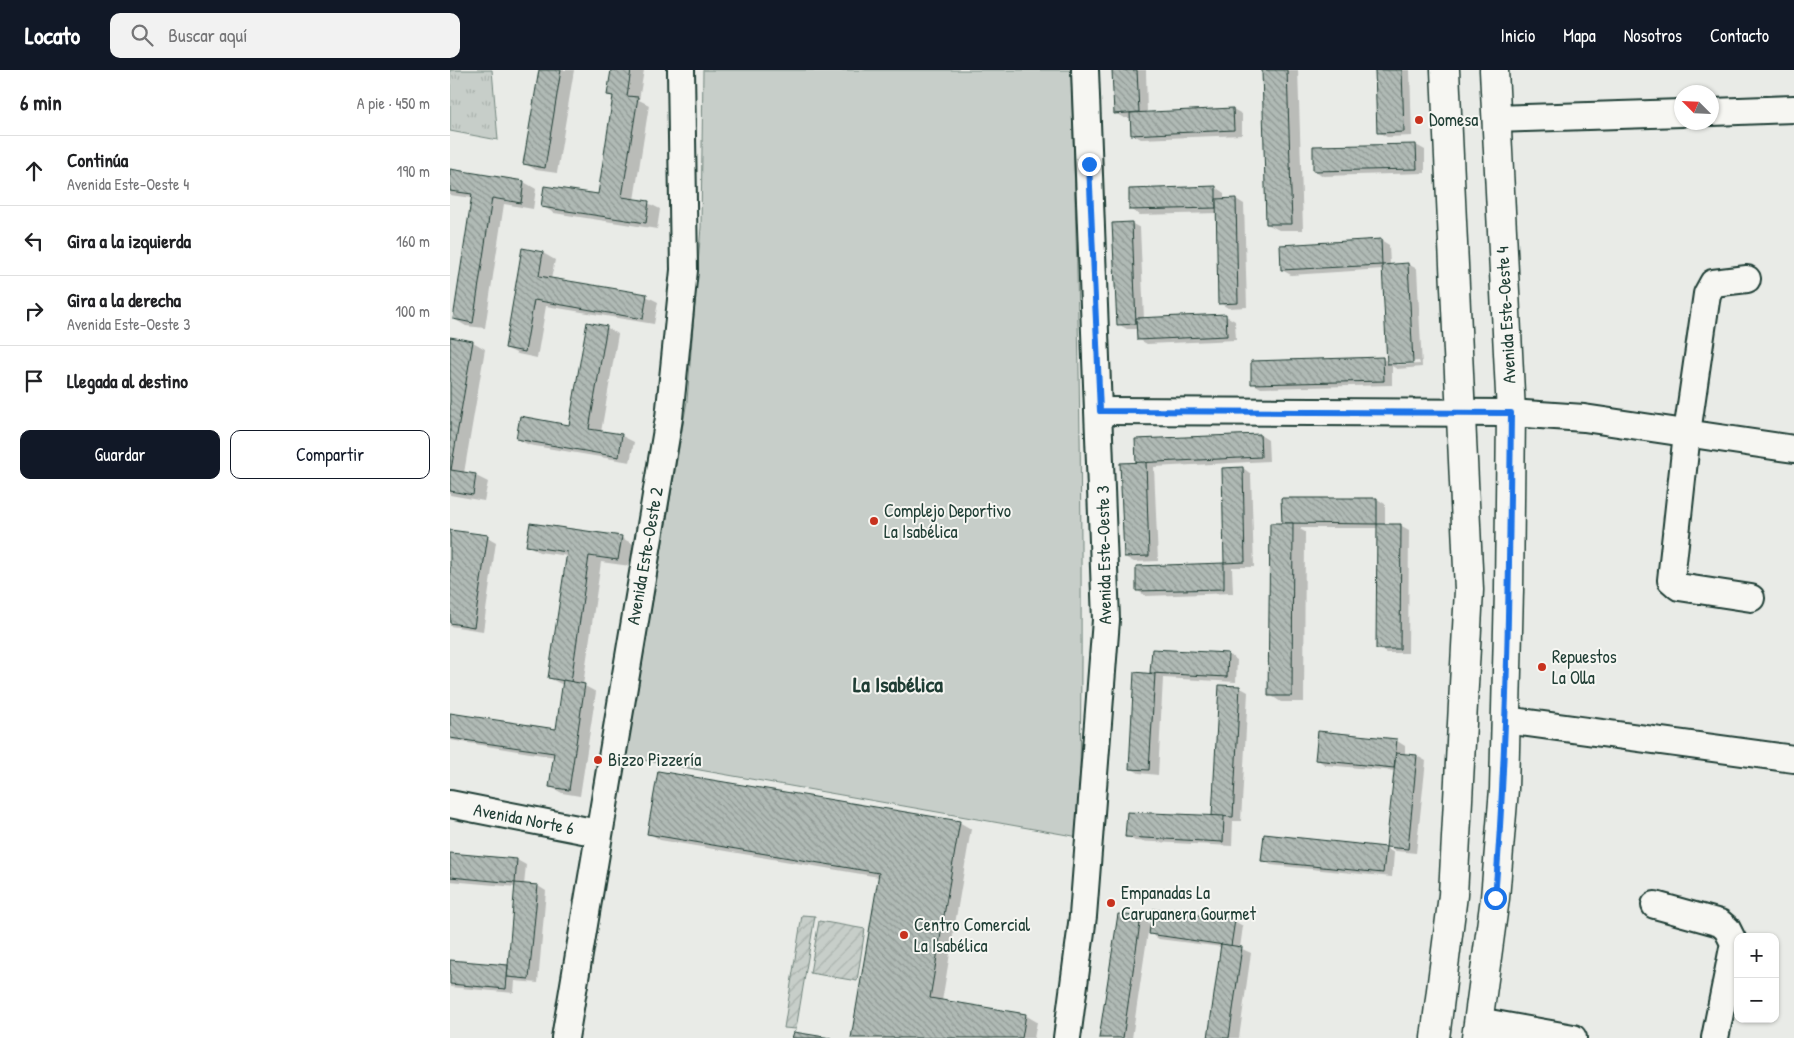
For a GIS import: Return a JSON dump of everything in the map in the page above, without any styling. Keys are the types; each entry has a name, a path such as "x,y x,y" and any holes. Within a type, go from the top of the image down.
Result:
{"main road":[{"path":"1435,1038 1453,895 1469,590 1444,70"},
{"name":"Avenida Este-Oeste 4","path":"1477,1030 1495,898 1504,789 1506,720 1511,413 1494,70"}],"street":[{"name":"Avenida Este-Oeste 2","path":"565,1038 669,418 684,270 681,70"},
{"name":"Avenida Este-Oeste 3","path":"1068,1038 1082,924 1106,620 1100,411 1085,70"},
{"path":"1719,112 1794,109"},
{"path":"1496,119 1674,113"},
{"path":"1747,279 1713,283 1707,294 1687,433 1671,580 1679,587 1751,598"},
{"path":"1100,411 1460,411 1511,413 1584,418 1794,450"},
{"path":"1506,720 1794,759"},
{"name":"Avenida Norte 6","path":"450,804 598,833"},
{"path":"1655,905 1720,923 1727,929 1734,943 1715,1038"},
{"path":"1477,1030 1573,1038"}],"green space":[{"path":"450,70 492,70 498,140 450,131"},
{"name":"Complejo Deportivo La Isabélica","path":"703,70 1071,70 1080,454 1079,837 626,757 687,401 701,227"},
{"path":"802,915 815,916 796,1029 784,1028"},
{"path":"819,921 865,929 857,981 810,973"}],"building":[{"path":"539,70 561,70 545,168 523,164"},
{"path":"611,70 631,70 627,96 638,97 622,197 649,201 646,223 541,207 544,186 598,194 613,96 607,95"},
{"path":"1112,70 1137,70 1139,112 1114,114"},
{"path":"1262,70 1287,70 1292,224 1266,224"},
{"path":"1375,70 1402,70 1404,132 1377,133"},
{"path":"1233,108 1234,130 1131,135 1130,113"},
{"path":"1416,144 1417,169 1313,171 1313,146"},
{"path":"450,169 524,181 521,203 492,198 473,323 453,319 472,194 450,191"},
{"path":"1216,186 1216,208 1129,210 1129,189"},
{"path":"1236,198 1238,303 1218,304 1216,199"},
{"path":"1132,222 1136,324 1117,325 1112,223"},
{"path":"1381,239 1382,265 1281,270 1280,245"},
{"path":"522,248 543,252 539,276 647,294 643,319 534,300 525,352 505,348"},
{"path":"1408,263 1413,363 1387,364 1382,265"},
{"path":"1226,314 1227,336 1137,340 1136,318"},
{"path":"587,322 607,326 589,429 622,434 619,457 516,439 520,416 569,425"},
{"path":"450,337 473,341 451,470 476,474 473,495 450,491"},
{"path":"1383,357 1384,381 1251,384 1251,361"},
{"path":"1260,434 1261,457 1136,463 1135,439"},
{"path":"1146,462 1149,556 1124,557 1120,463"},
{"path":"1243,467 1245,562 1224,563 1222,468"},
{"path":"1281,498 1377,498 1377,524 1282,523"},
{"path":"530,523 622,536 618,560 589,556 571,682 548,678 567,552 526,546"},
{"path":"1270,523 1293,523 1292,696 1268,696"},
{"path":"1377,524 1401,524 1400,649 1376,649"},
{"path":"450,530 488,535 474,627 450,623"},
{"path":"1224,563 1224,589 1136,591 1136,566"},
{"path":"1152,649 1228,653 1227,677 1150,673"},
{"path":"1134,672 1155,674 1149,770 1129,769"},
{"path":"563,680 585,684 569,790 549,787 554,753 450,738 450,713 556,729"},
{"path":"1219,685 1240,686 1233,817 1212,816"},
{"path":"1318,731 1397,739 1394,768 1315,760"},
{"path":"1396,753 1417,755 1408,849 1386,847"},
{"name":"Centro Comercial La Isabélica","path":"658,771 960,821 930,998 1026,1014 1022,1038 851,1038 879,873 647,834"},
{"path":"1127,812 1224,816 1223,842 1125,837"},
{"path":"1264,834 1386,847 1383,873 1261,861"},
{"path":"450,853 517,859 515,883 450,877"},
{"path":"515,883 538,885 529,979 507,977"},
{"path":"1153,909 1235,920 1231,946 1149,934"},
{"path":"1118,914 1141,917 1123,1038 1099,1038"},
{"path":"1221,944 1242,947 1229,1038 1208,1038"},
{"path":"450,960 508,965 506,989 450,984"},
{"path":"794,1032 831,1038 792,1038"}],"place":[{"name":"Domesa","path":"1419,120"},
{"name":"Complejo Deportivo La Isabélica","path":"874,521"},
{"name":"Repuestos La Olla","path":"1542,667"},
{"name":"Bizzo Pizzería","path":"598,760"},
{"name":"Empanadas La Carupanera Gourmet","path":"1111,903"},
{"name":"Centro Comercial La Isabélica","path":"904,935"}],"district":[{"name":"La Isabélica","path":"898,684"}],"route":[{"path":"1089,164 1100,411 1460,411 1511,413 1504,789 1495,898"}]}
